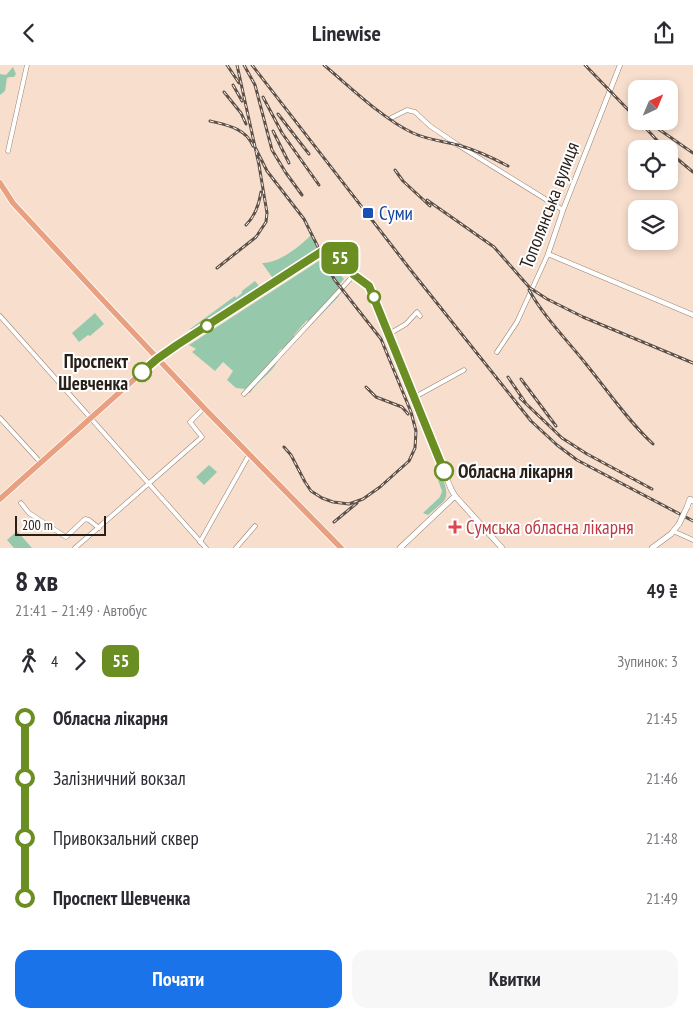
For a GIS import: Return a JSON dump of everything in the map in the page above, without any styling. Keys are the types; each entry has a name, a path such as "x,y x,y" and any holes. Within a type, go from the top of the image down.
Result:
{"main road":[{"path":"0,183 13,203 157,359 341,548"},
{"path":"0,499 157,359 327,248 332,249 354,275 369,286 455,496 502,548"},
{"path":"400,548 455,496"},
{"path":"652,548 679,524 686,507 692,500"}],"street":[{"path":"8,151 27,65"},
{"name":"Тополянська вулиця","path":"497,352 517,322 548,254 620,65"},
{"path":"391,117 407,109 415,112 430,126 458,145 563,211"},
{"path":"548,254 693,315"},
{"path":"244,394 354,275"},
{"path":"390,334 406,324 417,312 420,316"},
{"path":"0,316 206,548"},
{"path":"415,397 464,370"},
{"path":"76,548 150,485 202,437 190,422 204,408"},
{"path":"0,418 41,463"},
{"path":"200,542 249,455"},
{"path":"692,500 693,493"},
{"path":"21,503 29,513 66,537 85,519 99,528"},
{"path":"236,548 255,526"},
{"path":"673,531 693,540"}],"green space":[{"path":"13,67 16,74 14,77 7,78 5,91 0,95 0,74 6,75"},
{"path":"311,235 317,248 272,277 262,263 275,261 295,249"},
{"path":"325,257 344,279 338,286 340,292 338,297 312,324 309,325 307,320 284,350 281,349 277,354 279,358 277,363 250,393 247,392 250,384 245,389 236,388 227,380 233,371 223,362 215,371 192,352 196,349 189,345"},
{"path":"255,281 259,286 190,329 235,296 236,298"},
{"path":"95,313 104,324 90,336 88,335 79,342 72,333"},
{"path":"209,465 217,472 204,485 196,477"},
{"path":"442,476 446,490 445,499 428,515 423,513 440,497 442,491 438,480"},
{"path":"17,531 32,548 14,548 7,540"}],"railway":[{"path":"227,65 239,83"},
{"path":"217,268 256,237 266,222 267,213 259,165 237,65"},
{"path":"244,65 255,85 272,150 302,195"},
{"path":"252,65 413,273 531,421 577,460 693,521"},
{"path":"324,65 367,102 402,127 424,137 471,149 508,166"},
{"path":"585,65 628,110"},
{"path":"233,85 242,101"},
{"path":"224,92 241,113 246,124"},
{"path":"263,97 282,133 319,185"},
{"path":"278,114 309,154"},
{"path":"210,121 241,131 253,146"},
{"path":"647,130 657,140"},
{"path":"660,130 693,153"},
{"path":"273,131 289,163"},
{"path":"256,149 267,171 304,219 334,279 381,339 411,412 416,431 415,448 409,461 380,487 363,499 349,504 333,502 311,491 291,455 284,447"},
{"path":"678,160 693,172"},
{"path":"395,170 403,181 430,206"},
{"path":"246,225 256,210 261,192"},
{"path":"427,200 494,247 530,288 547,299 583,317 693,363"},
{"path":"529,290 556,328 627,416 653,444"},
{"path":"508,377 525,402"},
{"path":"521,379 556,426"},
{"path":"366,387 376,397 402,407 408,414"},
{"path":"520,398 562,438 587,454 652,489"},
{"path":"334,522 357,503"}],"bus line":[{"name":"55","path":"142,372 157,359 209,324 327,248 330,248 354,275 369,286 444,471"}],"place":[{"name":"Суми","path":"368,213"},
{"name":"Проспект Шевченка","path":"142,372"},
{"name":"Обласна лікарня","path":"444,471"},
{"name":"Сумська обласна лікарня","path":"455,527"}]}
